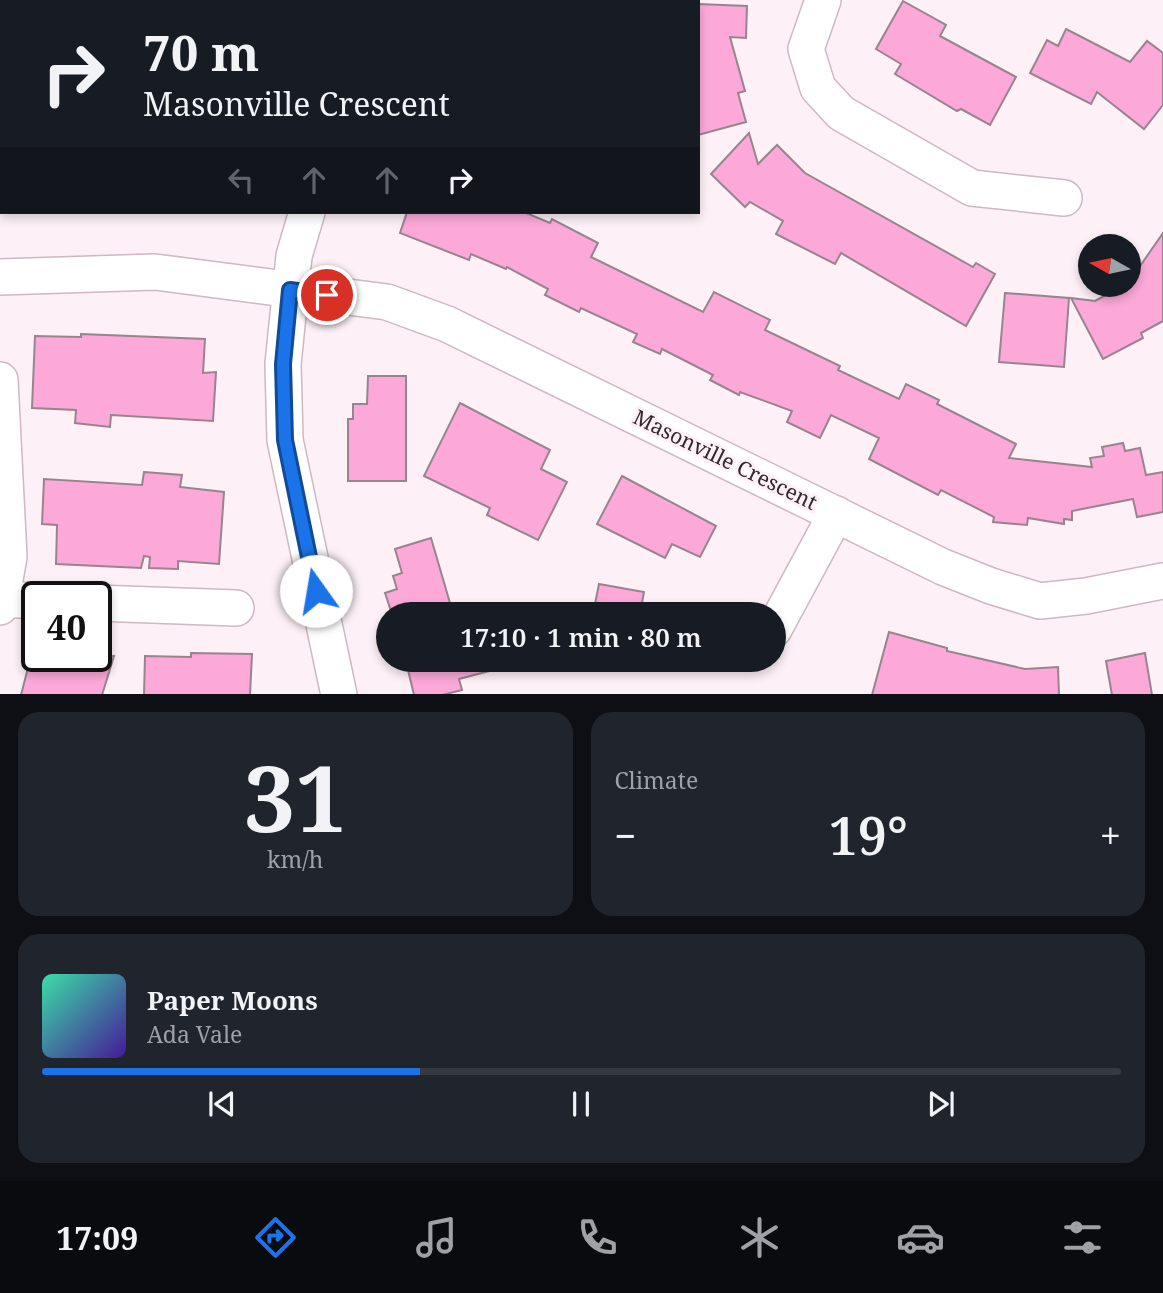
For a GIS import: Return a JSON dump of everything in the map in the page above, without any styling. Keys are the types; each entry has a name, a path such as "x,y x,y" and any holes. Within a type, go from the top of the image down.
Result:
{"street":[{"path":"823,0 806,49 818,88 842,113 972,188 1064,198"},
{"path":"306,214 294,256 290,290 283,364 285,440 339,694"},
{"name":"Masonville Crescent","path":"0,277 156,272 387,302 447,324 943,567 991,586 1040,601 1086,596 1163,581"},
{"path":"0,380 9,557 1,603 21,602"},
{"path":"786,607 836,514"},
{"path":"112,604 236,608"}],"building":[{"path":"903,1 946,25 940,36 1016,77 990,125 961,109 957,111 895,74 901,64 876,49"},
{"path":"700,4 747,6 746,38 730,37 745,91 738,93 746,122 700,134"},
{"path":"1066,29 1130,62 1147,41 1163,53 1163,105 1144,129 1097,92 1091,104 1030,73 1047,40 1058,46"},
{"path":"749,133 758,164 777,145 805,173 973,267 976,263 995,274 966,326 841,253 835,264 776,234 783,221 750,202 745,207 711,174"},
{"path":"406,214 529,214 550,223 552,219 598,243 591,257 703,312 714,292 770,320 765,330 840,366 838,370 899,399 906,384 939,400 937,404 1016,444 1009,458 1092,467 1090,458 1104,456 1102,447 1123,443 1125,451 1140,448 1146,475 1163,472 1163,512 1137,517 1133,499 1072,511 1072,520 1064,519 1064,524 1028,518 1027,525 993,522 994,517 941,490 938,495 869,459 879,438 831,415 820,438 787,422 792,411 740,392 739,395 710,380 713,375 662,349 660,354 633,342 637,334 581,308 579,312 545,295 548,289 507,267 506,269 471,254 469,260 400,233"},
{"path":"1163,233 1163,321 1141,333 1143,338 1103,359 1071,298 1095,301 1100,298 1141,298 1141,265"},
{"path":"1005,293 1069,298 1064,367 999,362"},
{"path":"81,334 205,339 203,373 216,372 213,421 111,415 110,427 75,423 76,410 32,408 35,336 81,337"},
{"path":"368,376 406,376 406,481 348,481 348,419 353,419 353,404 367,404"},
{"path":"460,403 550,450 541,469 567,482 538,540 487,515 490,508 424,476"},
{"path":"144,472 182,475 180,487 224,492 219,564 178,561 178,569 149,568 150,557 144,556 141,568 56,564 57,525 42,524 44,479 142,485"},
{"path":"622,476 716,526 700,557 672,544 665,558 597,524"},
{"path":"431,538 450,602 388,602 385,593 397,589 393,576 402,573 395,549"},
{"path":"599,584 644,592 642,602 595,602"},
{"path":"889,632 947,648 947,651 1025,669 1058,667 1059,694 872,694"},
{"path":"191,653 252,654 250,694 144,694 145,656 191,657"},
{"path":"1145,653 1152,694 1112,694 1106,661"},
{"path":"27,672 109,672 102,694 21,694"},
{"path":"408,672 486,672 459,679 462,690 446,694 414,694"}],"route":[{"path":"316,591 285,440 283,364 290,290 327,295"}]}
